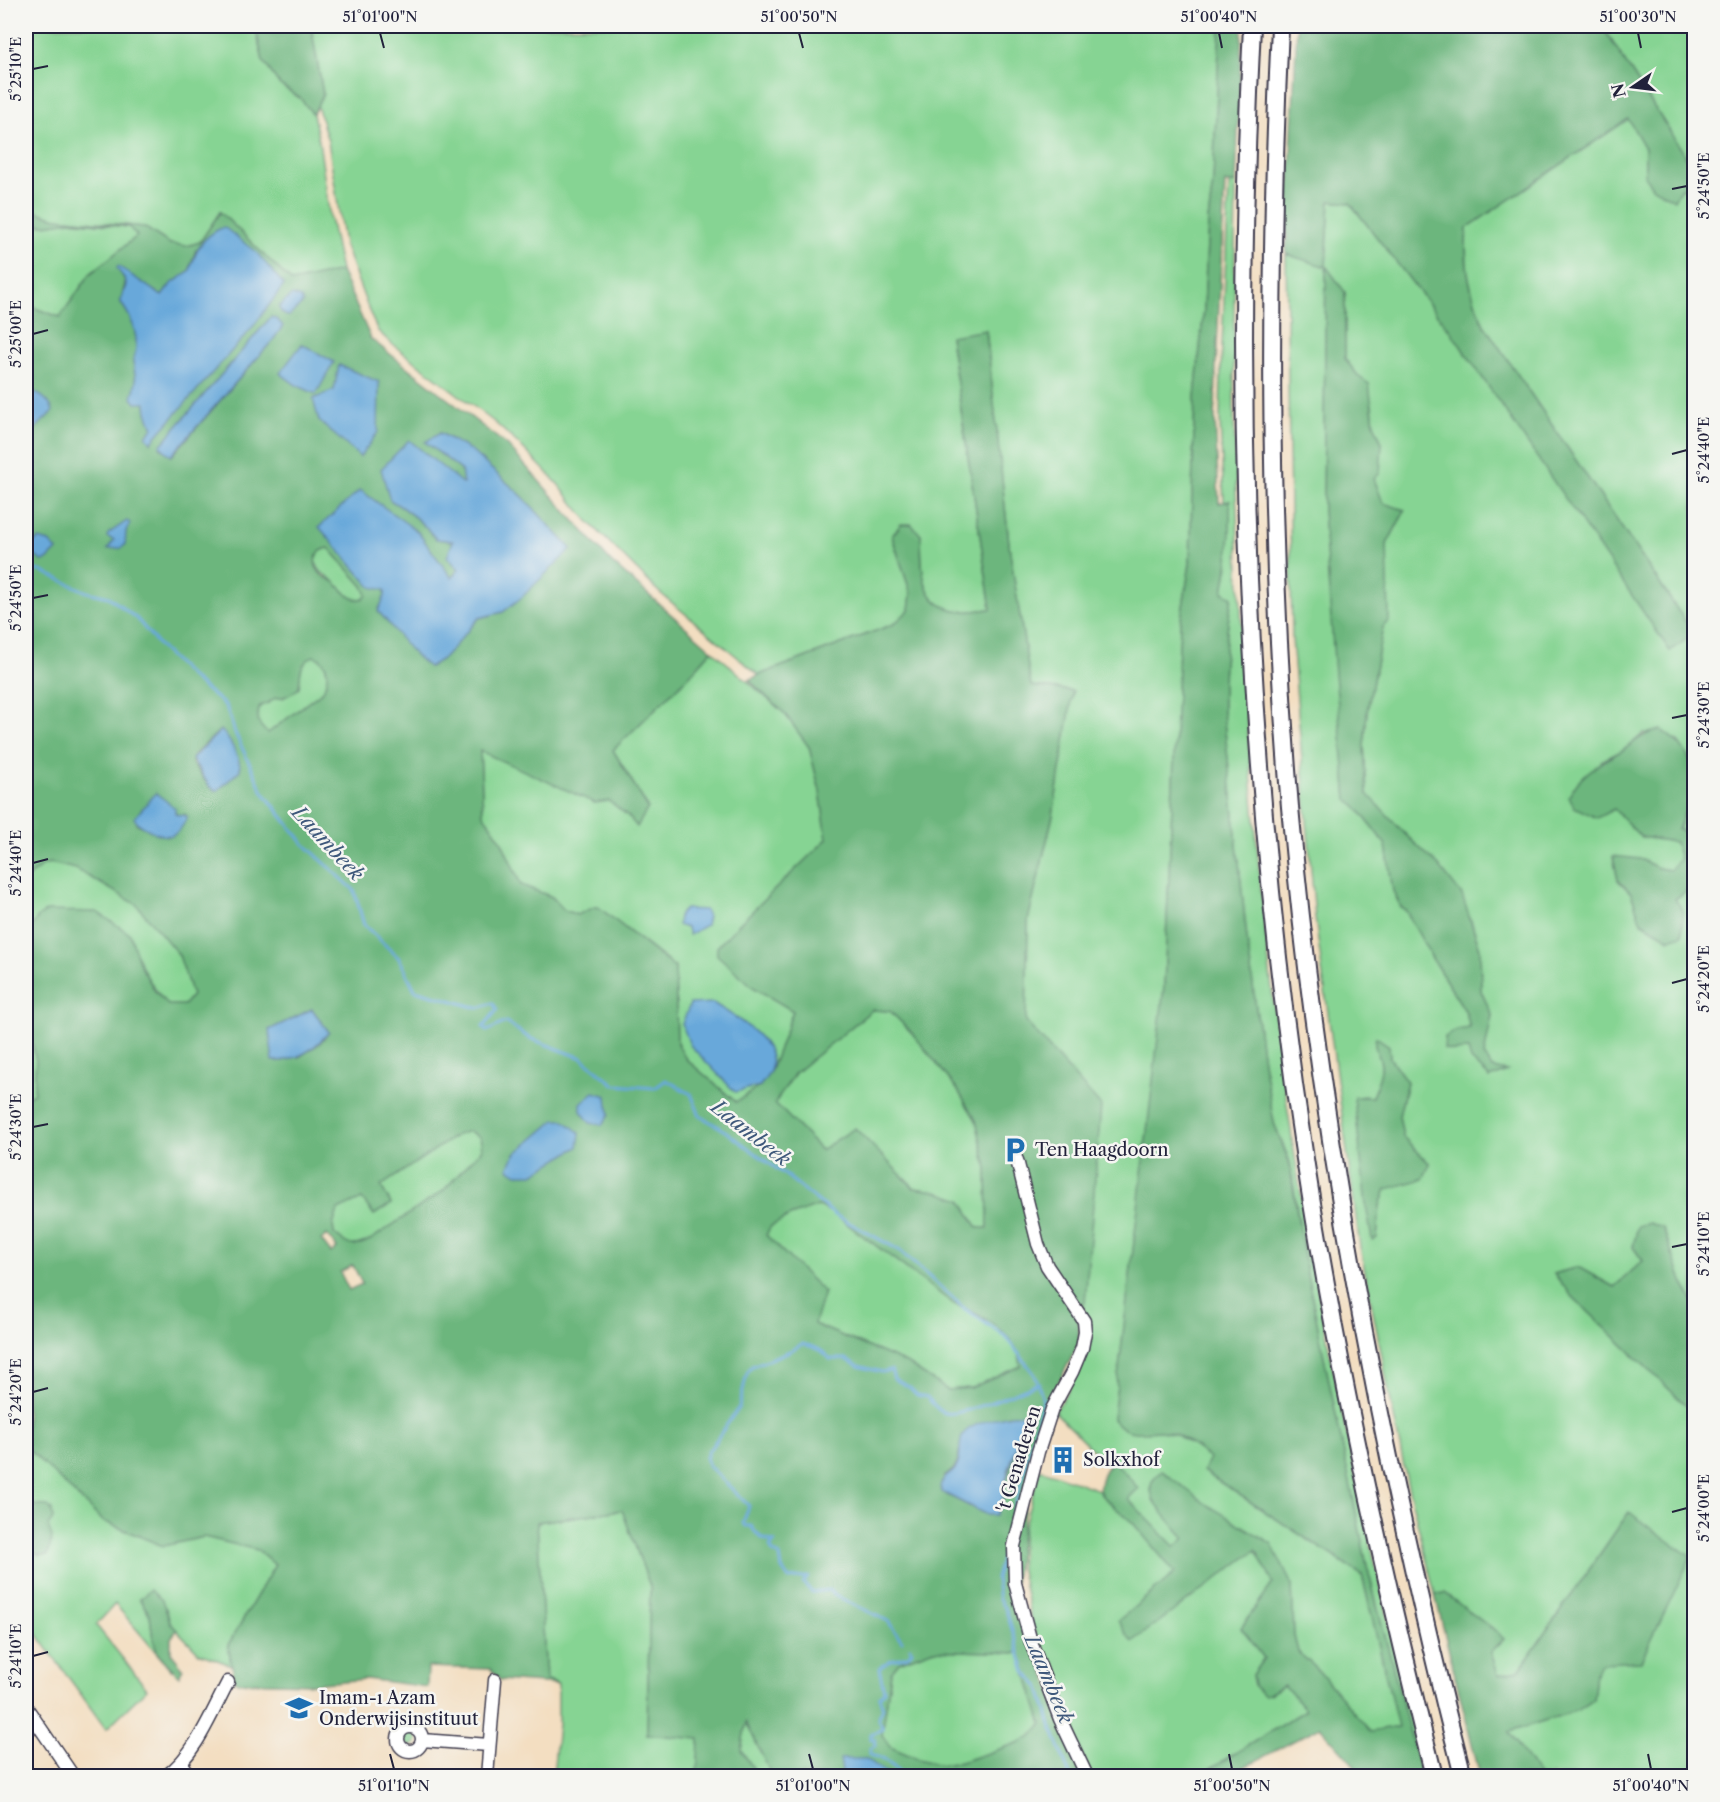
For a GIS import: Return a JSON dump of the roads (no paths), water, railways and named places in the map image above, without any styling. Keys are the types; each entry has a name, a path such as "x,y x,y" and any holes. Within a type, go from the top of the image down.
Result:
{"highway":[{"path":"1251,26 1243,276 1245,462 1251,636 1263,810 1274,924 1304,1157 1325,1283 1367,1494 1434,1776"},
{"path":"1280,26 1272,287 1272,461 1279,633 1290,806 1332,1151 1372,1380 1402,1521 1462,1776"}],"street":[{"name":"'t Genaderen","path":"1017,1160 1038,1244 1047,1266 1084,1321 1085,1332 1079,1356 1052,1409 1038,1452 1014,1546 1015,1583 1031,1642 1056,1710 1087,1776"},
{"path":"487,1776 495,1680"},
{"path":"166,1776 180,1763 198,1738 228,1682"},
{"path":"26,1707 73,1776"},
{"path":"422,1740 489,1745"},
{"path":"180,1763 190,1776"}],"water":[{"path":"224,227 257,253 284,285 252,328 151,442 146,436 153,428 146,403 136,403 132,398 136,382 133,360 136,338 129,316 121,303 126,282 117,268 118,266 162,296 171,284 189,272 200,245 210,235"},
{"path":"292,295 301,298 303,303 287,316 280,311 279,307"},
{"path":"271,317 277,319 283,326 273,340 171,456 160,446"},
{"path":"302,344 334,362 316,394 296,385 280,373"},
{"path":"339,365 379,382 378,432 360,457 319,421 313,399 334,390"},
{"path":"33,392 45,399 53,411 35,429 26,422 26,398"},
{"path":"440,433 470,450 522,496 571,549 522,597 503,612 479,618 445,657 429,667 408,647 378,611 385,596 385,590 371,587 319,527 360,490 417,531 452,578 459,569 447,557 453,541 436,539 415,517 390,500 381,469 409,440 463,484 461,470 425,442"},
{"path":"127,521 130,523 126,531 125,545 121,548 108,549 114,540 107,537 108,534"},
{"path":"39,539 49,542 57,550 47,560 42,561 28,551 32,543"},
{"path":"221,730 234,749 240,770 217,791 210,787 192,759"},
{"path":"156,793 175,808 175,814 187,816 182,827 173,835 151,831 140,825 134,818"},
{"path":"685,909 705,910 708,916 706,925 689,935 687,928 678,925 679,915"},
{"path":"713,1003 753,1031 768,1050 771,1060 770,1071 760,1086 735,1092 690,1045 682,1024 690,1004"},
{"path":"312,1009 329,1032 317,1044 297,1057 273,1061 269,1030"},
{"path":"594,1092 607,1096 609,1115 602,1125 590,1123 581,1111 581,1103"},
{"path":"555,1120 563,1120 580,1133 578,1147 533,1174 517,1174 508,1168 515,1154"},
{"path":"1021,1414 1025,1418 1007,1475 1002,1503 996,1515 987,1515 942,1492 940,1486 942,1482 957,1466 961,1441 965,1432 988,1421"},
{"path":"840,1759 867,1759 890,1776 843,1776"}],"waterway":[{"name":"Laambeek","path":"26,569 41,571 87,592 109,597 137,619 162,649 226,706 235,733 263,792 304,844 354,890 364,925 399,958 415,990 478,1008 493,1003 497,1010 483,1027 487,1031 506,1022 529,1038 582,1058 615,1085 655,1088 666,1080 691,1094 700,1116 721,1128 788,1177 835,1215 899,1250 965,1309 1006,1337 1035,1375 1043,1400 996,1578 999,1600 1006,1610 1025,1671 1040,1688 1070,1776"},
{"path":"902,1641 888,1621 834,1595 830,1590 812,1592 803,1583 808,1577 789,1579 782,1569 780,1556 773,1552 770,1546 775,1542 761,1537 751,1526 743,1523 749,1506 709,1466 706,1458 708,1452 739,1407 747,1373 752,1366 802,1344 818,1349 830,1359 846,1359 858,1366 882,1372 891,1370 894,1379 909,1387 917,1395 927,1397 945,1413 977,1407 1039,1383"},
{"path":"910,1648 912,1651 908,1656 891,1660 879,1668 884,1691 879,1697 883,1707 878,1719 883,1729 871,1734 871,1739 875,1739 876,1745 870,1749 870,1755 884,1759 901,1773 909,1772 910,1776"}],"place":[{"name":"Ten Haagdoorn","path":"1015,1150"},
{"name":"Solkxhof","path":"1063,1460"},
{"name":"Imam-ı Azam Onderwijsinstituut","path":"299,1708"}]}
